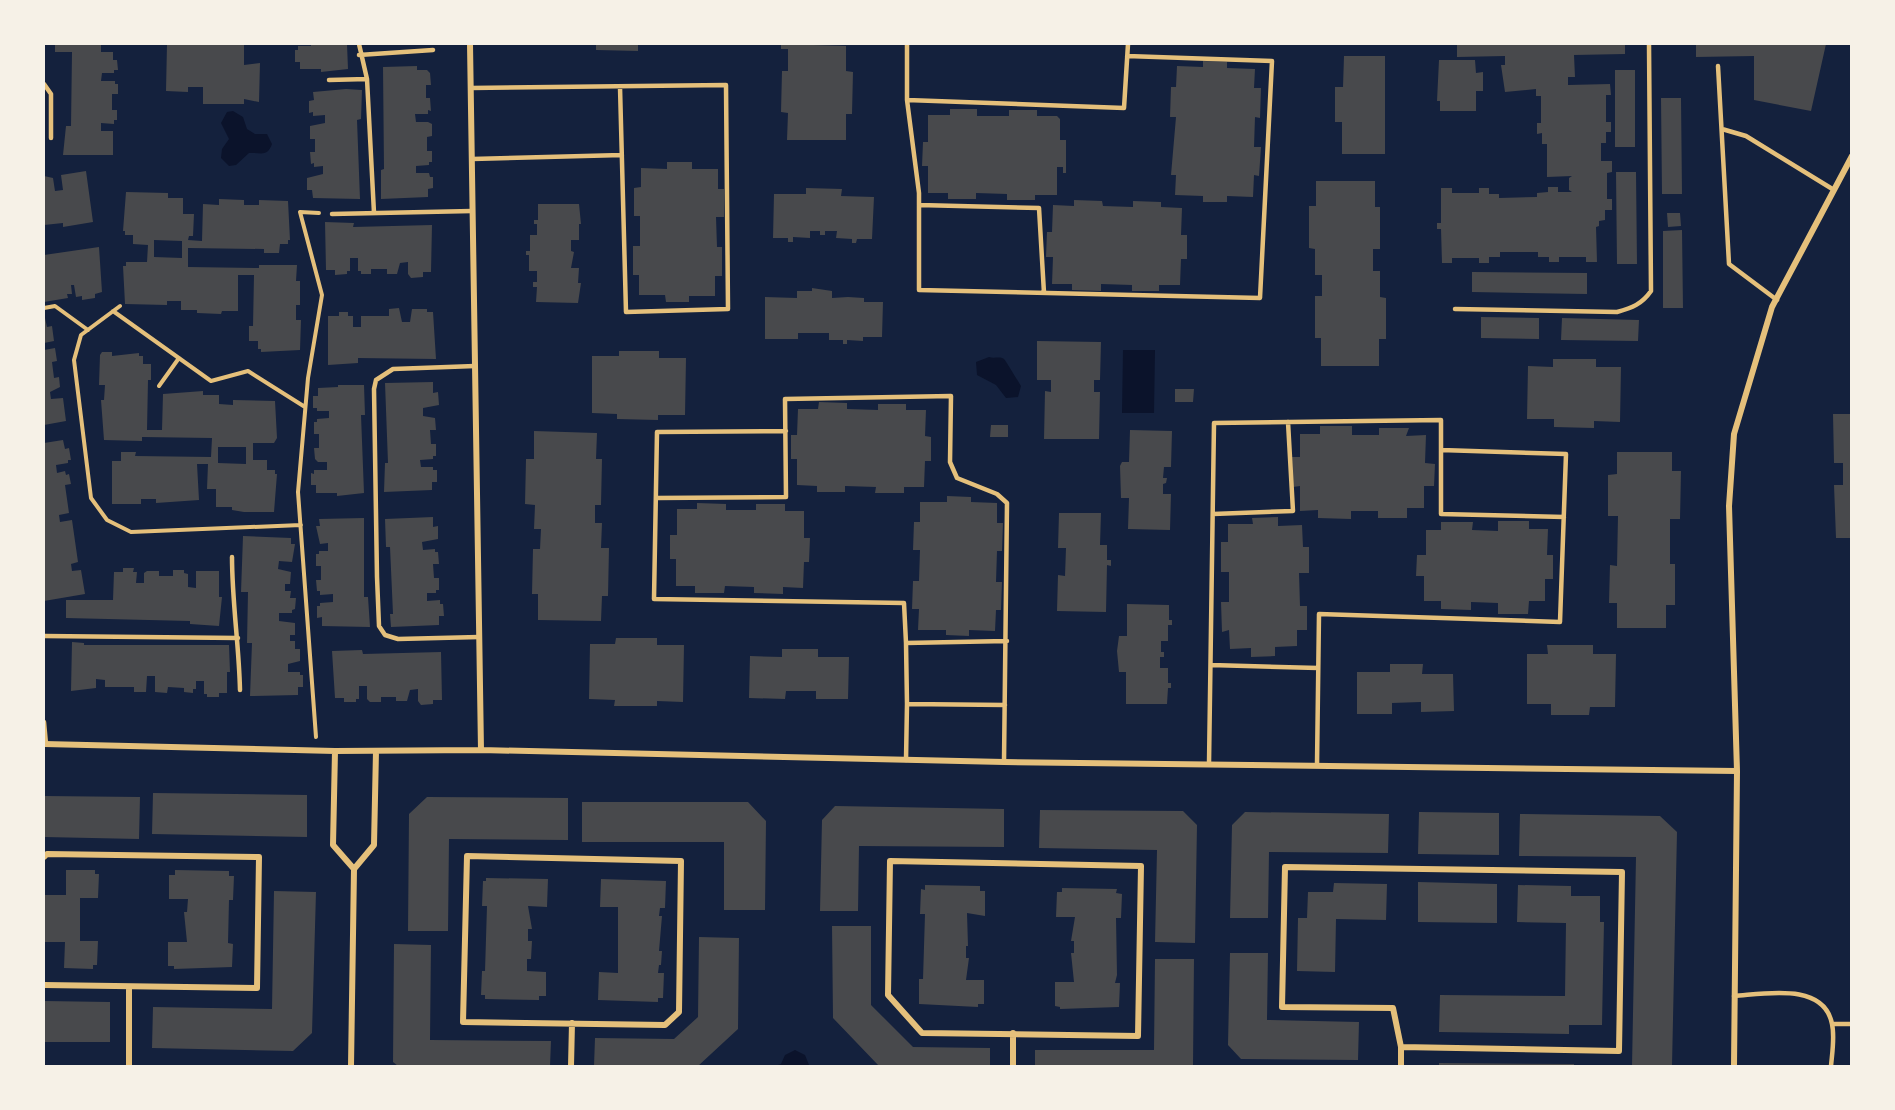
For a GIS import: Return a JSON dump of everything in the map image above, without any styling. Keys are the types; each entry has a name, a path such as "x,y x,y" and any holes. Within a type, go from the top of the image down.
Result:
{"street":[{"path":"470,44 481,750"},
{"path":"1734,1066 1737,771 1729,506 1734,434 1777,300 1851,156"},
{"path":"45,744 335,751 481,750 1004,762 1737,771"},
{"path":"335,751 333,845 354,869"},
{"path":"351,1066 354,869 374,845 376,751"},
{"path":"44,856 46,854 259,857 257,988 44,985"},
{"path":"467,856 681,861 679,1012 665,1025 572,1023 464,1022 467,856"},
{"path":"890,861 1141,866 1138,1036 1013,1033 922,1033 888,995 890,861"},
{"path":"1401,1047 1619,1051 1622,872 1284,867 1281,1006 1393,1008 1401,1047 1401,1066"},
{"path":"129,987 129,1066"},
{"path":"571,1066 572,1023"},
{"path":"1013,1033 1013,1066"}],"lane":[{"path":"358,44 359,55 368,78 374,213"},
{"path":"907,44 907,100 919,205 919,290 1260,298 1272,61 1127,56"},
{"path":"907,100 1124,108 1128,44"},
{"path":"1455,309 1617,312 1631,309 1644,300 1651,291 1649,44"},
{"path":"359,55 433,50"},
{"path":"1718,66 1729,264 1777,300"},
{"path":"329,80 368,78"},
{"path":"44,84 51,94 51,138"},
{"path":"471,88 726,86 728,309 626,312 620,87"},
{"path":"1722,129 1746,136 1834,190"},
{"path":"472,159 622,155"},
{"path":"919,205 1039,208 1044,293"},
{"path":"332,214 472,211"},
{"path":"475,366 393,369 376,380 374,389 379,626 385,635 398,639 479,637"},
{"path":"656,498 786,497 785,399 951,396 950,462 957,477 997,494 1008,502 1004,762"},
{"path":"1209,764 1214,423 1441,420 1442,514 1564,517"},
{"path":"1213,514 1293,511 1288,422"},
{"path":"786,432 657,432 654,599 904,603 906,760"},
{"path":"1317,765 1319,614 1560,622 1566,454 1441,450"},
{"path":"232,557 232,588 238,638 240,690"},
{"path":"44,636 238,638"},
{"path":"906,643 1007,641"},
{"path":"1211,665 1318,668"},
{"path":"907,704 1005,705"},
{"path":"44,722 45,744"},
{"path":"1734,996 1802,994 1815,1000 1824,1008 1832,1024 1832,1066"},
{"path":"1832,1024 1851,1024"}],"path":[{"path":"316,750 298,492 305,407 322,295 300,212 332,214"},
{"path":"44,308 55,306 88,330"},
{"path":"120,306 81,335 74,360 91,498 107,520 131,532 301,525"},
{"path":"113,310 211,381 249,370 305,407"},
{"path":"159,386 179,358"}],"water":[{"path":"233,111 243,117 247,129 255,134 267,134 272,144 265,153 249,153 236,165 229,166 221,158 222,149 229,139 221,123 227,112"},
{"path":"1123,350 1155,350 1154,413 1122,413"},
{"path":"989,357 1004,359 1021,386 1018,397 1006,398 996,385 977,375 976,362"},
{"path":"795,1050 805,1055 809,1065 815,1066 775,1066 781,1064 785,1055"}],"building":[{"path":"55,44 101,44 101,52 113,52 113,60 117,60 118,70 114,70 114,73 102,73 101,81 115,81 115,84 118,84 118,94 112,94 112,110 117,110 117,120 114,120 114,124 101,123 101,131 113,131 113,155 63,155 66,126 71,126 72,52 55,52"},
{"path":"167,44 244,44 244,65 260,63 259,102 244,99 244,104 203,104 203,87 188,87 188,92 166,91"},
{"path":"311,44 347,44 348,69 321,72 321,69 300,69 300,62 295,62 295,50 298,50 298,46 311,46"},
{"path":"596,44 638,44 638,51 596,50"},
{"path":"781,44 846,46 846,71 853,72 852,114 846,114 846,140 787,140 788,113 781,112 782,71 788,71 788,49 781,49"},
{"path":"1457,44 1625,44 1625,54 1574,55 1575,77 1568,77 1568,85 1610,84 1611,95 1606,95 1606,122 1611,122 1611,132 1606,132 1606,143 1601,143 1601,161 1612,161 1612,172 1607,173 1607,199 1612,199 1612,210 1605,210 1605,220 1599,221 1599,226 1596,227 1597,262 1586,262 1586,257 1559,257 1559,262 1549,262 1549,257 1538,257 1538,252 1500,252 1500,257 1489,257 1489,263 1479,263 1479,258 1452,258 1452,263 1442,263 1441,229 1437,229 1437,223 1441,223 1441,188 1452,188 1452,193 1479,193 1479,188 1489,188 1489,194 1499,194 1499,198 1537,197 1537,193 1548,192 1548,187 1558,187 1558,192 1572,192 1569,190 1569,178 1572,176 1547,177 1547,144 1542,144 1542,133 1537,134 1537,123 1541,123 1541,96 1536,96 1536,89 1505,92 1501,65 1505,65 1505,56 1457,57"},
{"path":"1696,44 1826,44 1811,111 1754,100 1754,56 1696,57"},
{"path":"1344,56 1385,56 1385,154 1342,154 1342,122 1335,122 1335,87 1343,87"},
{"path":"1439,60 1475,60 1476,73 1483,72 1483,91 1476,91 1476,111 1440,111 1440,101 1437,101"},
{"path":"1203,61 1227,62 1227,68 1255,69 1254,88 1261,88 1260,118 1255,117 1254,147 1261,147 1259,176 1254,175 1253,197 1227,196 1227,202 1203,202 1203,196 1175,195 1176,175 1171,175 1176,117 1170,117 1171,87 1176,87 1177,66 1203,67"},
{"path":"417,66 417,70 427,70 430,73 431,85 426,85 426,98 430,98 431,111 428,110 428,114 415,114 416,122 432,124 432,136 427,137 427,151 432,151 432,162 429,162 429,165 416,166 416,173 429,173 430,177 433,177 433,188 428,189 428,197 381,199 381,170 384,169 383,67"},
{"path":"1615,70 1635,70 1635,147 1615,147"},
{"path":"362,90 361,119 357,120 360,199 313,198 312,190 307,190 307,178 323,174 323,166 314,167 314,163 311,164 310,152 315,152 315,139 310,139 310,126 325,123 325,115 313,116 313,112 309,113 309,101 314,100 313,92"},
{"path":"1661,98 1681,98 1682,194 1662,194"},
{"path":"950,109 977,109 977,116 1009,116 1009,110 1037,110 1037,116 1057,116 1060,119 1060,140 1066,140 1066,173 1063,173 1063,167 1057,167 1057,195 1035,195 1035,200 1007,200 1007,194 976,193 976,199 948,199 948,193 928,193 928,166 922,166 923,142 928,142 928,115 950,115"},
{"path":"667,162 692,162 692,169 718,169 718,189 724,189 724,217 716,217 717,247 722,247 722,276 715,276 715,296 689,296 689,302 666,302 665,295 639,295 639,275 633,275 633,246 640,246 640,216 634,216 634,188 641,187 641,168 667,169"},
{"path":"86,171 93,222 63,227 63,223 44,225 44,176 53,178 55,191 63,190 61,175"},
{"path":"1616,172 1636,172 1637,264 1617,264"},
{"path":"1316,181 1375,181 1375,207 1380,207 1380,249 1373,249 1373,271 1380,271 1380,297 1386,298 1386,339 1379,339 1379,366 1321,366 1321,338 1315,338 1315,296 1322,296 1322,275 1315,275 1315,249 1309,248 1309,206 1316,206"},
{"path":"806,188 842,189 841,196 874,197 872,239 857,239 856,243 852,243 852,239 836,238 837,231 825,231 825,235 820,235 820,231 810,231 810,238 793,237 793,242 788,242 788,238 773,238 774,194 806,194"},
{"path":"126,192 168,193 168,198 183,198 183,214 194,214 193,236 189,236 188,240 202,241 203,204 219,205 219,199 244,200 244,205 259,205 259,200 288,201 290,240 288,244 280,244 279,253 264,253 264,249 188,248 188,267 259,268 259,265 297,265 296,281 300,281 300,305 296,305 296,320 301,320 300,350 261,352 261,349 258,349 258,341 249,341 249,326 253,326 254,275 238,275 238,311 222,311 221,314 197,313 197,310 181,310 181,301 167,301 167,305 125,304 123,266 126,266 126,262 147,262 148,245 133,244 133,235 125,235 123,231","holes":["154,240 182,241 182,258 154,257"]},
{"path":"1074,200 1102,201 1103,206 1133,207 1133,201 1161,202 1161,207 1182,208 1181,235 1187,235 1187,259 1181,259 1180,285 1159,285 1159,291 1132,291 1132,285 1101,284 1101,291 1072,290 1072,284 1052,284 1053,257 1046,257 1047,232 1052,232 1053,205 1074,206"},
{"path":"538,204 579,204 581,224 579,224 579,240 571,240 571,251 574,252 571,268 579,268 578,283 581,283 578,303 536,302 537,287 533,287 533,282 537,282 537,271 529,271 529,255 526,255 526,251 530,251 530,235 537,235 537,224 534,224 534,220 538,220"},
{"path":"1667,213 1680,213 1681,226 1668,227"},
{"path":"325,222 354,223 353,227 432,225 431,272 423,272 423,277 411,278 408,274 408,262 400,263 397,274 387,274 387,269 371,269 371,274 361,274 361,271 358,271 358,258 350,258 350,271 347,271 347,274 335,275 335,270 326,270"},
{"path":"1682,230 1683,308 1663,308 1663,231"},
{"path":"99,247 102,292 95,294 95,298 82,300 82,296 76,297 74,285 71,285 72,294 67,294 68,298 44,302 44,255"},
{"path":"1472,272 1587,273 1587,294 1472,292"},
{"path":"812,288 832,291 832,298 864,298 864,302 883,302 882,337 863,337 863,341 847,340 847,344 843,344 843,340 829,340 829,333 798,333 798,339 765,339 765,297 797,298 797,291 812,291"},
{"path":"399,308 402,322 410,322 412,309 427,309 427,312 433,312 436,359 358,358 358,363 328,365 328,316 339,316 339,312 348,312 348,316 353,316 353,327 361,327 361,316 389,316 389,309"},
{"path":"1481,317 1539,318 1539,339 1481,338"},
{"path":"45,318 47,327 52,326 54,341 44,343"},
{"path":"1562,318 1639,320 1638,341 1561,340"},
{"path":"1037,341 1101,342 1100,380 1094,380 1094,392 1100,392 1099,439 1044,439 1045,391 1051,392 1051,380 1037,380"},
{"path":"55,348 57,361 52,362 54,378 59,377 60,387 50,392 51,399 63,398 66,421 44,425 44,350"},
{"path":"619,351 659,351 659,358 686,358 685,415 658,415 658,420 617,419 617,414 592,413 592,356 619,356"},
{"path":"102,352 112,352 112,356 139,353 139,356 143,356 143,364 151,364 151,380 148,380 147,430 162,430 163,394 203,391 203,395 219,395 219,404 233,405 233,400 275,401 277,438 274,443 253,443 253,460 267,460 267,470 275,470 277,474 274,512 244,512 232,510 232,507 216,507 216,489 207,489 208,464 197,464 199,500 156,503 156,499 141,499 141,504 112,504 112,461 121,461 121,452 136,452 135,456 211,457 212,438 142,437 142,441 104,440 101,400 104,400 105,385 99,385","holes":["218,447 246,447 246,464 218,463"]},
{"path":"1553,359 1596,359 1596,367 1621,367 1620,422 1594,421 1594,428 1554,427 1554,419 1527,419 1528,366 1553,367"},
{"path":"433,382 433,393 438,392 439,405 423,408 423,416 435,418 436,430 430,430 431,444 436,444 436,456 433,456 433,459 420,460 421,467 433,467 433,470 437,470 437,482 432,482 432,490 384,492 385,463 388,463 385,383"},
{"path":"338,385 364,385 365,415 361,415 364,493 337,496 337,493 316,493 316,485 311,485 311,473 314,474 314,470 327,470 327,462 318,462 315,459 314,448 319,448 319,434 314,434 314,422 317,422 317,419 329,418 329,411 317,411 317,408 313,408 313,396 318,396 318,388 338,387"},
{"path":"1175,389 1194,389 1193,402 1175,402"},
{"path":"819,402 847,403 847,409 878,410 878,404 906,404 906,410 926,410 925,436 931,437 931,461 925,461 924,487 904,487 904,493 875,493 876,487 845,486 845,492 817,492 817,486 797,485 797,459 791,459 791,435 797,435 798,409 818,409"},
{"path":"1833,414 1852,414 1852,538 1836,538 1834,485 1843,485 1843,463 1834,463"},
{"path":"991,425 1008,425 1008,437 990,437"},
{"path":"1320,426 1352,426 1352,435 1379,435 1379,428 1409,428 1406,436 1426,435 1425,463 1435,464 1434,486 1424,486 1424,508 1407,508 1407,518 1378,518 1378,511 1351,511 1351,519 1318,518 1318,510 1300,511 1300,486 1293,487 1292,457 1300,457 1300,434 1320,434"},
{"path":"1130,430 1172,431 1171,467 1164,467 1163,478 1167,478 1166,483 1163,484 1163,494 1171,494 1170,530 1128,529 1129,498 1121,498 1120,466 1122,462 1129,462"},
{"path":"534,431 597,433 596,459 602,459 601,505 595,505 595,523 602,523 601,548 609,548 608,596 602,596 601,621 538,620 538,594 532,594 533,549 540,549 541,529 534,529 535,505 525,504 526,459 534,459"},
{"path":"63,440 65,449 69,448 71,460 68,460 68,463 56,465 57,473 65,471 66,475 69,474 71,484 65,485 69,513 59,515 60,522 72,520 78,562 71,564 72,571 81,570 85,594 44,601 44,443"},
{"path":"1617,452 1672,452 1672,471 1681,471 1680,519 1670,519 1670,564 1675,564 1675,605 1666,605 1666,628 1617,628 1617,603 1609,603 1610,565 1617,566 1618,516 1608,516 1608,475 1617,474"},
{"path":"947,496 971,497 971,502 997,503 997,523 1003,523 1002,551 997,551 996,582 1002,582 1001,610 996,610 995,631 969,630 969,636 946,635 946,630 918,630 919,609 912,609 913,581 919,581 920,550 913,550 914,522 920,522 920,502 947,502"},
{"path":"697,503 726,504 726,510 756,510 756,504 785,504 785,511 804,511 804,538 810,538 809,562 804,562 803,588 783,587 783,594 754,593 754,587 725,586 724,593 695,593 695,586 676,586 676,559 670,559 670,535 677,535 677,509 697,509"},
{"path":"1059,513 1101,513 1100,545 1107,545 1107,560 1111,560 1111,566 1107,565 1106,612 1057,611 1058,575 1065,576 1066,548 1058,548"},
{"path":"433,517 433,527 438,526 438,539 422,542 423,550 435,549 435,552 438,552 439,564 433,564 434,578 439,578 439,590 436,590 436,593 427,593 427,601 440,600 440,604 443,604 444,616 439,616 439,625 391,627 390,614 393,614 390,547 386,547 385,519"},
{"path":"1278,517 1278,526 1302,525 1303,547 1309,547 1309,573 1299,573 1300,606 1307,606 1307,630 1297,630 1297,646 1275,647 1275,656 1251,657 1251,648 1230,649 1229,630 1222,632 1221,602 1229,602 1229,572 1221,572 1221,542 1228,542 1228,524 1253,524 1252,518"},
{"path":"364,518 364,597 368,597 370,627 322,626 322,617 317,618 317,606 320,606 320,603 333,602 333,594 320,595 320,591 317,591 316,580 321,580 321,566 316,566 316,554 319,554 319,551 328,551 328,543 320,544 316,526 320,526 319,519"},
{"path":"1498,521 1529,521 1529,529 1548,529 1547,555 1553,555 1553,579 1545,579 1545,601 1529,601 1528,614 1498,614 1498,603 1471,602 1471,610 1441,609 1441,601 1424,601 1424,576 1416,576 1417,555 1426,555 1426,530 1441,530 1441,522 1473,522 1472,530 1498,531"},
{"path":"243,536 291,538 291,544 295,544 292,562 279,561 278,569 291,572 290,584 285,584 285,591 291,591 290,598 296,598 295,609 292,613 279,613 279,621 295,623 295,635 290,635 290,641 295,641 295,649 300,649 300,661 288,664 288,672 300,672 300,675 303,675 303,687 298,687 298,695 250,696 252,643 247,643 248,592 241,592"},
{"path":"123,568 134,568 133,572 137,572 136,583 144,583 144,573 147,571 159,571 159,576 173,576 173,570 184,570 184,573 188,574 188,587 196,588 196,571 219,571 219,597 222,597 219,626 190,624 190,621 66,618 66,600 113,600 114,572 123,572"},
{"path":"1127,604 1169,605 1169,620 1172,620 1172,625 1168,625 1168,641 1161,641 1161,652 1164,652 1164,657 1160,657 1160,668 1168,668 1168,683 1171,683 1171,688 1168,688 1167,704 1126,704 1126,672 1119,672 1117,651 1119,636 1127,636"},
{"path":"616,638 657,638 657,645 684,645 683,702 657,701 657,706 614,706 615,700 589,699 590,644 615,644"},
{"path":"72,642 84,643 84,645 229,645 230,672 227,672 227,693 219,693 219,697 207,697 207,694 204,694 204,681 196,681 196,689 193,689 193,693 184,692 184,688 168,687 167,693 155,692 155,676 147,676 146,692 134,692 134,687 105,687 105,680 96,679 96,688 71,691"},
{"path":"1547,645 1593,645 1593,654 1616,654 1615,707 1590,707 1589,715 1551,715 1551,704 1527,704 1527,654 1548,654"},
{"path":"782,649 818,649 818,657 849,657 848,699 816,699 816,691 786,691 785,699 749,698 750,656 782,657"},
{"path":"362,650 363,654 441,652 442,700 433,700 433,704 421,705 418,701 418,689 410,690 407,701 396,701 396,697 381,697 381,702 370,702 367,699 367,686 359,686 359,699 356,699 356,702 344,702 344,698 335,698 332,651"},
{"path":"1390,664 1423,664 1422,674 1453,674 1454,711 1421,712 1421,702 1392,703 1392,714 1357,714 1357,672 1390,672"},
{"path":"153,793 307,795 307,837 152,834"},
{"path":"44,796 140,797 139,839 44,837"},
{"path":"427,797 568,798 568,840 449,839 448,931 408,931 409,814"},
{"path":"582,802 748,802 766,821 765,910 724,910 724,842 582,842"},
{"path":"835,806 1004,809 1004,847 859,846 858,911 820,911 822,820"},
{"path":"1040,810 1183,811 1197,825 1195,943 1155,942 1157,850 1039,848"},
{"path":"1245,812 1389,814 1388,853 1269,852 1268,918 1230,918 1232,825"},
{"path":"1419,812 1499,813 1499,855 1418,854"},
{"path":"1520,814 1660,816 1677,832 1672,1066 1632,1066 1636,857 1519,856"},
{"path":"66,870 95,870 95,874 99,874 98,898 80,898 80,941 98,941 97,965 93,965 93,969 64,968 65,942 44,942 44,895 66,895"},
{"path":"175,870 229,871 229,876 234,876 233,900 229,900 228,943 233,944 232,967 174,969 174,966 168,966 168,942 187,942 184,912 187,912 188,899 169,899 169,875 175,875"},
{"path":"486,878 548,879 547,907 528,906 532,929 528,929 528,941 532,941 531,959 527,959 527,971 546,972 546,996 539,996 539,1000 485,999 485,995 481,995 482,971 485,971 487,906 482,906 483,881 486,881"},
{"path":"601,879 666,881 665,908 660,908 659,916 662,916 659,951 662,951 658,973 664,973 663,998 658,998 658,1002 598,1000 599,972 618,973 618,907 600,907"},
{"path":"1418,882 1497,884 1497,923 1418,922"},
{"path":"1334,883 1387,884 1386,920 1336,919 1335,972 1297,971 1298,918 1307,918 1308,892 1333,892"},
{"path":"925,885 980,886 980,891 985,891 985,916 967,913 966,958 969,958 966,980 984,980 984,1004 978,1004 978,1007 919,1004 919,979 923,979 925,914 920,914 921,889 925,890"},
{"path":"1518,885 1571,886 1571,896 1600,896 1600,922 1604,922 1602,1025 1569,1025 1569,1034 1439,1032 1440,995 1565,996 1566,923 1517,922"},
{"path":"1062,888 1117,889 1116,893 1122,894 1121,918 1116,918 1117,975 1115,983 1120,983 1119,1007 1060,1009 1055,1006 1055,982 1074,982 1071,953 1074,953 1074,941 1071,941 1075,917 1056,917 1057,892 1062,892"},
{"path":"274,891 316,892 312,1033 293,1051 152,1048 153,1007 272,1009"},
{"path":"832,926 871,926 871,1005 913,1047 990,1048 990,1066 879,1066 833,1018"},
{"path":"699,937 739,938 738,1029 698,1066 594,1066 595,1038 674,1039 698,1017"},
{"path":"394,944 431,945 430,1040 551,1041 550,1066 398,1066 393,1062"},
{"path":"1230,953 1268,953 1267,1020 1359,1022 1358,1060 1241,1059 1228,1045"},
{"path":"1155,959 1194,959 1193,1066 1035,1066 1035,1050 1154,1050"},
{"path":"44,1001 110,1002 110,1042 44,1042"},
{"path":"1439,1063 1574,1064 1574,1066 1439,1066"}]}
